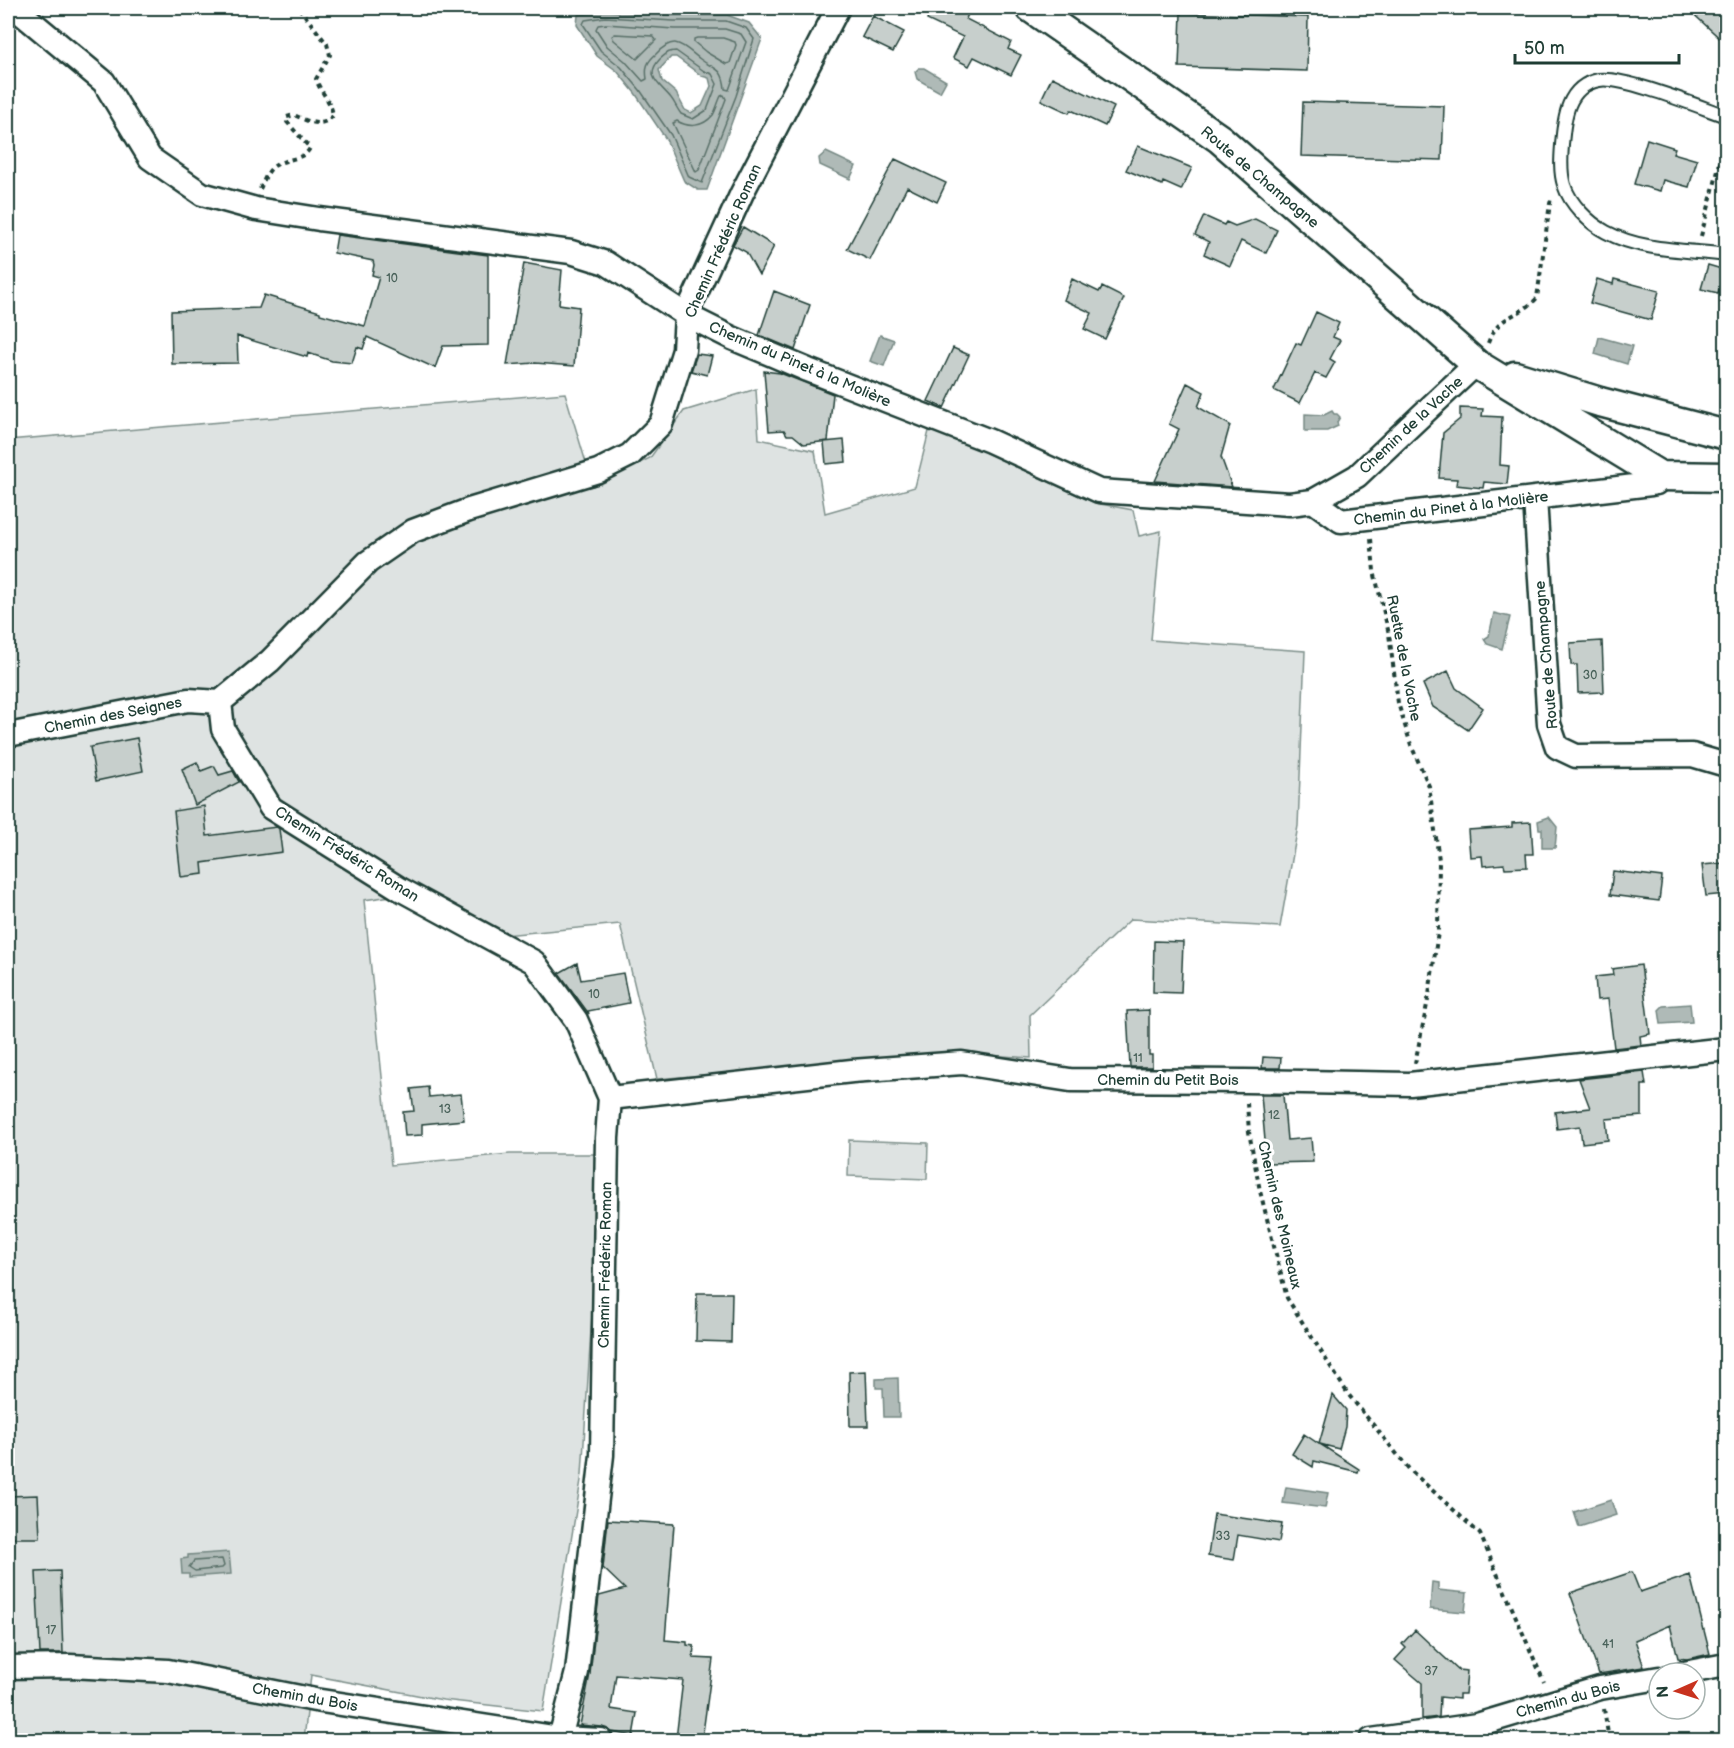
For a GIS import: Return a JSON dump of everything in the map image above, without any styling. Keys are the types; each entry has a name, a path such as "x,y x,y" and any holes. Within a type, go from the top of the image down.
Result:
{"street":[{"name":"Chemin du Pinet à la Molière","path":"15,8 104,82 150,158 202,194 256,209 571,252 606,263 686,315 732,338 990,441 1099,491 1290,504 1313,501 1341,521 1656,483 1660,476"},
{"name":"Chemin Frédéric Roman","path":"560,1738 576,1672 602,1455 606,1138 610,1098 576,1020 534,962 400,889 272,808 223,729 220,702 270,661 368,562 413,531 469,510 598,471 630,454 662,424 684,350 686,315 742,193 838,8"},
{"name":"Route de Champagne","path":"1031,8 1220,139 1482,354 1660,476"},
{"name":"Route de Champagne","path":"1482,354 1600,402 1726,435"},
{"name":"Chemin de la Vache","path":"1313,501 1357,476 1482,354"},
{"path":"1660,476 1726,477"},
{"name":"Route de Champagne","path":"1535,498 1549,724 1557,747 1576,756 1692,755 1726,765"},
{"name":"Chemin des Seignes","path":"8,735 188,700 220,702"},
{"name":"Chemin du Petit Bois","path":"610,1098 852,1071 962,1063 1070,1080 1410,1084 1726,1049"},
{"name":"Chemin du Bois","path":"8,1667 70,1665 168,1671 315,1700 560,1738 601,1740"},
{"path":"1707,1669 1726,1665"},
{"name":"Chemin du Bois","path":"1371,1740 1477,1725 1600,1688 1647,1680"}],"lane":[{"path":"1726,116 1622,81 1600,80 1582,87 1570,100 1564,118 1561,166 1564,186 1578,210 1604,231 1633,243 1726,255"}],"path":[{"path":"256,209 260,188 267,173 275,165 309,151 310,148 287,122 287,117 294,115 312,123 322,123 331,120 333,116 333,108 318,86 316,79 330,55 327,44 299,8"},
{"path":"1696,251 1726,140"},
{"path":"1482,354 1498,324 1529,307 1537,298 1553,179 1555,176 1562,176"},
{"name":"Ruette de la Vache","path":"1369,518 1374,572 1389,634 1398,703 1411,745 1430,786 1439,860 1438,932 1430,995 1410,1084"},
{"name":"Chemin des Moineaux","path":"1245,1081 1253,1156 1287,1298 1348,1394 1409,1469 1480,1534 1553,1702"},
{"path":"1600,1688 1609,1740"}],"shaded area":[{"path":"756,389 759,439 815,451 825,513 915,487 930,427 1095,503 1133,510 1139,536 1161,531 1151,640 1305,651 1298,826 1280,927 1131,919 1030,1015 1031,1058 957,1053 657,1079 620,924 504,935 419,892 364,900 391,1165 510,1154 595,1154 593,1298 582,1474 543,1711 443,1700 311,1675 304,1740 8,1740 8,440 565,393 593,486 650,458 684,411"},
{"path":"849,1140 928,1143 927,1179 848,1176"}],"water":[{"path":"605,11 727,15 749,23 762,39 707,190 698,190 684,181 666,139 617,71 597,56 577,25 578,15","holes":["671,57 676,57 702,76 709,78 711,86 702,106 691,113 685,110 676,93 662,81 659,70"]},
{"path":"919,68 924,68 946,81 940,92 917,79 915,72"},
{"path":"826,152 856,166 850,179 820,165 819,158"},
{"path":"880,335 894,340 884,366 870,361"},
{"path":"1599,337 1632,346 1627,364 1595,354"},
{"path":"1332,411 1340,417 1337,422 1338,426 1327,431 1305,431 1305,414 1324,415"},
{"path":"1494,613 1510,617 1502,649 1487,644 1484,639 1489,636"},
{"path":"1549,817 1557,827 1555,848 1542,848 1542,829 1539,829 1538,821"},
{"path":"1690,1004 1692,1022 1661,1024 1659,1010 1663,1006"},
{"path":"898,1378 899,1417 884,1417 883,1388 876,1388 876,1379"},
{"path":"1286,1487 1328,1493 1325,1508 1283,1503"},
{"path":"1611,1500 1616,1515 1579,1527 1574,1512"},
{"path":"229,1552 231,1574 189,1577 189,1574 182,1574 181,1559 188,1558 188,1555"},
{"path":"1432,1582 1438,1583 1438,1590 1467,1593 1465,1612 1430,1609"}],"building":[{"path":"933,8 954,8 968,14 966,19 1011,42 1008,49 1021,55 1011,75 974,57 969,66 953,58 963,37 927,20"},
{"path":"1687,8 1726,8 1726,44"},
{"path":"1181,13 1308,17 1307,71 1179,67"},
{"path":"873,16 904,32 893,52 862,37"},
{"path":"1052,77 1114,107 1105,126 1071,110 1069,113 1041,100"},
{"path":"1303,102 1444,106 1442,160 1301,156"},
{"path":"1647,139 1675,148 1673,153 1697,160 1689,187 1663,180 1660,191 1634,184"},
{"path":"1138,146 1192,168 1181,190 1126,170"},
{"path":"895,159 946,183 937,202 907,187 870,260 847,249"},
{"path":"1204,216 1224,225 1226,222 1235,226 1255,219 1277,230 1266,253 1241,241 1230,266 1204,254 1209,242 1195,235"},
{"path":"743,227 774,246 759,275 746,252 733,245"},
{"path":"337,235 488,255 488,345 443,346 435,368 367,337 363,349 357,347 352,363 332,361 308,353 307,357 237,336 238,363 172,364 171,311 259,308 264,295 365,326 379,277 372,275 373,261 334,253"},
{"path":"524,263 562,270 559,304 579,307 574,366 535,363 507,365"},
{"path":"1708,265 1725,270 1718,293 1701,289"},
{"path":"1072,279 1099,292 1102,287 1124,298 1105,339 1084,329 1092,313 1064,300"},
{"path":"1597,279 1613,284 1614,279 1659,291 1651,320 1590,303"},
{"path":"774,291 810,305 795,350 759,335"},
{"path":"1316,312 1339,323 1333,337 1340,340 1330,359 1335,362 1326,378 1315,373 1300,403 1274,390 1296,343 1301,345"},
{"path":"953,348 969,355 944,408 928,401"},
{"path":"697,354 712,356 707,375 691,371"},
{"path":"764,371 780,373 833,394 828,441 804,444 793,435 787,435 784,430 769,431"},
{"path":"1187,383 1204,392 1198,407 1230,425 1221,457 1232,487 1155,481 1179,429 1169,424"},
{"path":"1460,408 1483,409 1482,416 1502,417 1500,465 1509,466 1507,484 1484,482 1483,488 1456,485 1457,479 1439,478 1443,433 1460,419"},
{"path":"844,440 846,462 826,464 824,442"},
{"path":"1602,641 1604,692 1578,693 1577,665 1571,665 1570,643"},
{"path":"1448,671 1456,688 1483,708 1468,730 1433,707 1423,684"},
{"path":"137,738 143,771 96,781 90,747"},
{"path":"197,762 201,771 214,766 219,775 233,771 239,782 195,805 182,769"},
{"path":"204,806 207,836 277,827 282,852 202,863 203,874 181,877 174,811"},
{"path":"1531,822 1533,854 1526,854 1527,867 1505,868 1504,864 1483,866 1482,856 1470,857 1468,830 1512,827 1512,823"},
{"path":"1725,863 1726,894 1706,896 1702,865"},
{"path":"1613,871 1662,877 1659,901 1610,895"},
{"path":"1154,941 1183,942 1181,993 1153,992"},
{"path":"577,963 581,980 623,973 629,1003 588,1011 589,1014 559,973"},
{"path":"1641,965 1650,1034 1640,1036 1641,1045 1614,1048 1608,999 1597,1000 1595,977 1613,975 1612,969"},
{"path":"1149,1010 1149,1055 1152,1055 1152,1067 1130,1067 1127,1011"},
{"path":"1263,1057 1281,1058 1280,1068 1262,1068"},
{"path":"1644,1072 1646,1085 1642,1085 1642,1116 1606,1119 1608,1140 1582,1143 1580,1126 1557,1129 1555,1112 1590,1108 1579,1079"},
{"path":"428,1087 429,1097 461,1094 464,1120 422,1124 422,1135 405,1136 403,1112 414,1111 411,1089"},
{"path":"1261,1095 1283,1095 1287,1140 1311,1138 1313,1162 1267,1163"},
{"path":"697,1293 732,1293 731,1342 696,1341"},
{"path":"866,1371 868,1426 850,1426 849,1372"},
{"path":"1333,1395 1346,1410 1345,1427 1339,1449 1320,1444 1359,1469 1358,1472 1314,1461 1313,1467 1292,1454 1304,1434 1319,1444"},
{"path":"38,1495 40,1538 8,1538 8,1496"},
{"path":"1214,1514 1282,1524 1279,1542 1238,1535 1234,1560 1208,1556"},
{"path":"608,1520 674,1524 665,1640 687,1642 687,1645 694,1646 693,1658 713,1659 702,1740 676,1739 683,1680 616,1675 611,1709 637,1713 633,1736 612,1732 602,1727 580,1725 590,1674 599,1596 625,1589 603,1568"},
{"path":"60,1571 63,1653 40,1653 36,1572"},
{"path":"1632,1572 1640,1592 1690,1575 1710,1654 1687,1659 1678,1658 1670,1625 1635,1640 1644,1667 1599,1674 1570,1593"},
{"path":"1415,1630 1458,1670 1467,1671 1465,1694 1459,1694 1459,1699 1440,1697 1439,1717 1422,1719 1422,1683 1395,1660 1406,1648 1402,1644"}]}
